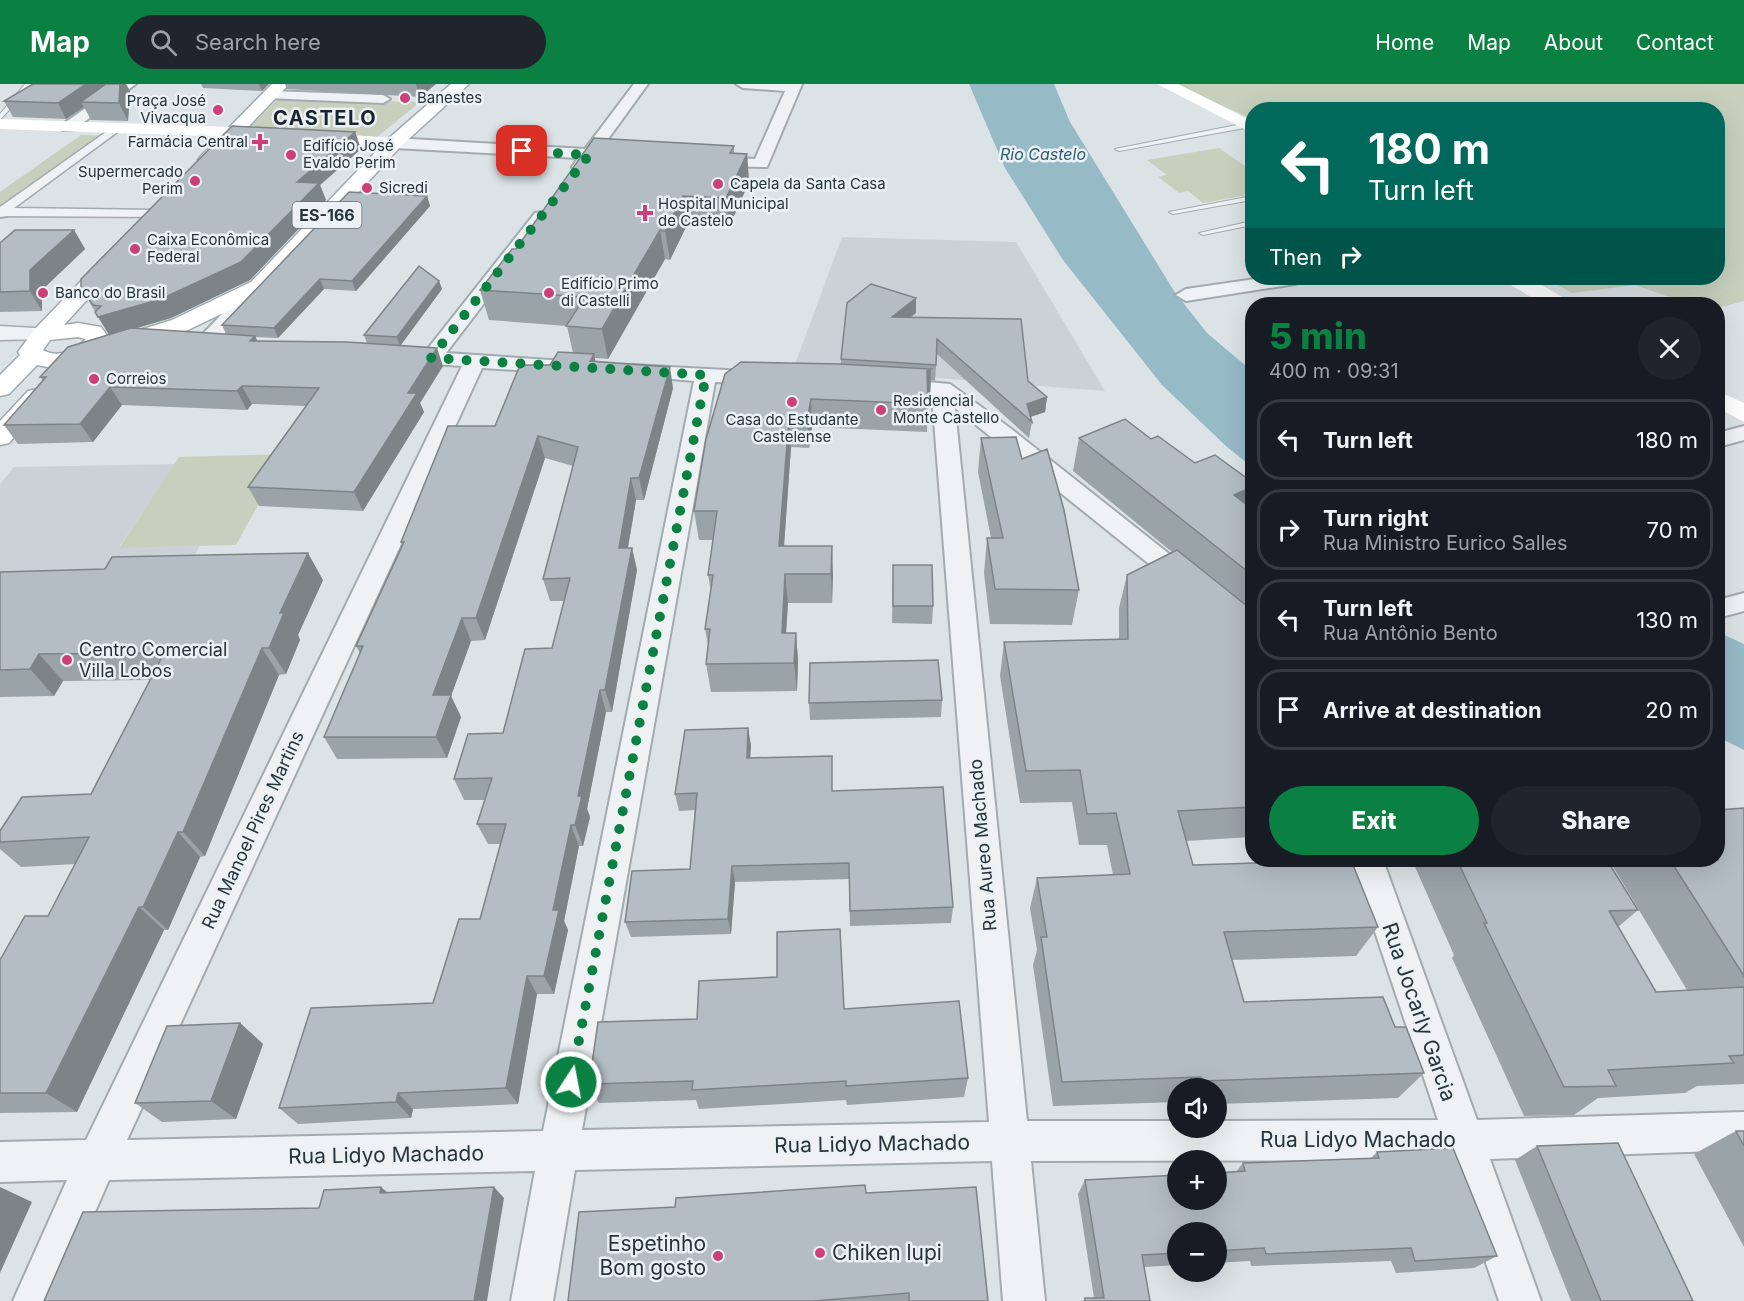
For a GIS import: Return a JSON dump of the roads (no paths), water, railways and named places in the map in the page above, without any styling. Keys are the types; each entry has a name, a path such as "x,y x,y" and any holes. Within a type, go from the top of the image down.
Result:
{"main road":[{"name":"ES-166","path":"259,287 394,143 461,84"},
{"path":"1165,84 1245,124"},
{"path":"195,172 276,90"},
{"path":"0,124 232,132 394,143"},
{"path":"0,389 171,197"},
{"path":"1527,285 1546,297"},
{"path":"38,345 45,360 75,356 141,338 201,316 259,287"},
{"path":"0,437 75,356 98,340 93,332 78,330 38,345"},
{"path":"1725,402 1744,414"}],"street":[{"path":"68,127 129,84"},
{"path":"568,182 641,84"},
{"path":"692,160 761,164 794,86 743,84"},
{"path":"276,90 383,99"},
{"path":"0,212 116,128"},
{"path":"394,143 635,157"},
{"path":"431,358 553,201"},
{"path":"0,212 156,214"},
{"path":"1186,295 1250,285"},
{"path":"206,342 259,287"},
{"path":"1,333 38,345"},
{"path":"141,338 230,344"},
{"path":"384,355 788,379"},
{"name":"Rua Manoel Pires Martins","path":"34,1301 97,1160 475,361"},
{"path":"532,1301 558,1152 706,375"},
{"path":"870,383 942,389 1002,432 1204,594"},
{"name":"Rua Aureo Machado","path":"942,389 1024,1301"},
{"path":"1725,438 1744,433"},
{"path":"1725,607 1744,602"},
{"name":"Rua Jocarly Garcia","path":"1369,867 1520,1301"},
{"name":"Rua Lidyo Machado","path":"0,1162 1010,1141 1463,1140 1744,1131"}],"lane":[{"path":"0,118 29,84"},
{"path":"1119,149 1245,127"},
{"path":"1173,212 1245,199"},
{"path":"1203,233 1245,224"}],"water":[{"name":"Rio Castelo","path":"969,84 1054,84 1070,122 1174,291 1207,333 1245,365 1245,461 1162,385 1063,260 1005,168"},
{"path":"1725,635 1744,644 1744,750 1725,740"}],"place":[{"name":"Banestes","path":"405,98"},
{"name":"Praça José Vivacqua","path":"218,110"},
{"name":"Farmácia Central","path":"260,142"},
{"name":"Edifício José Evaldo Perim","path":"291,155"},
{"name":"Supermercado Perim","path":"195,181"},
{"name":"Capela da Santa Casa","path":"718,184"},
{"name":"Sicredi","path":"367,188"},
{"name":"Hospital Municipal de Castelo","path":"645,213"},
{"name":"Caixa Econômica Federal","path":"135,249"},
{"name":"Banco do Brasil","path":"43,293"},
{"name":"Edifício Primo di Castelli","path":"549,293"},
{"name":"Correios","path":"94,379"},
{"name":"Casa do Estudante Castelense","path":"792,402"},
{"name":"Residencial Monte Castello","path":"881,410"},
{"name":"Centro Comercial Villa Lobos","path":"67,660"},
{"name":"Chiken lupi","path":"820,1253"},
{"name":"Espetinho Bom gosto","path":"718,1256"}],"district":[{"name":"CASTELO","path":"325,118"}]}
